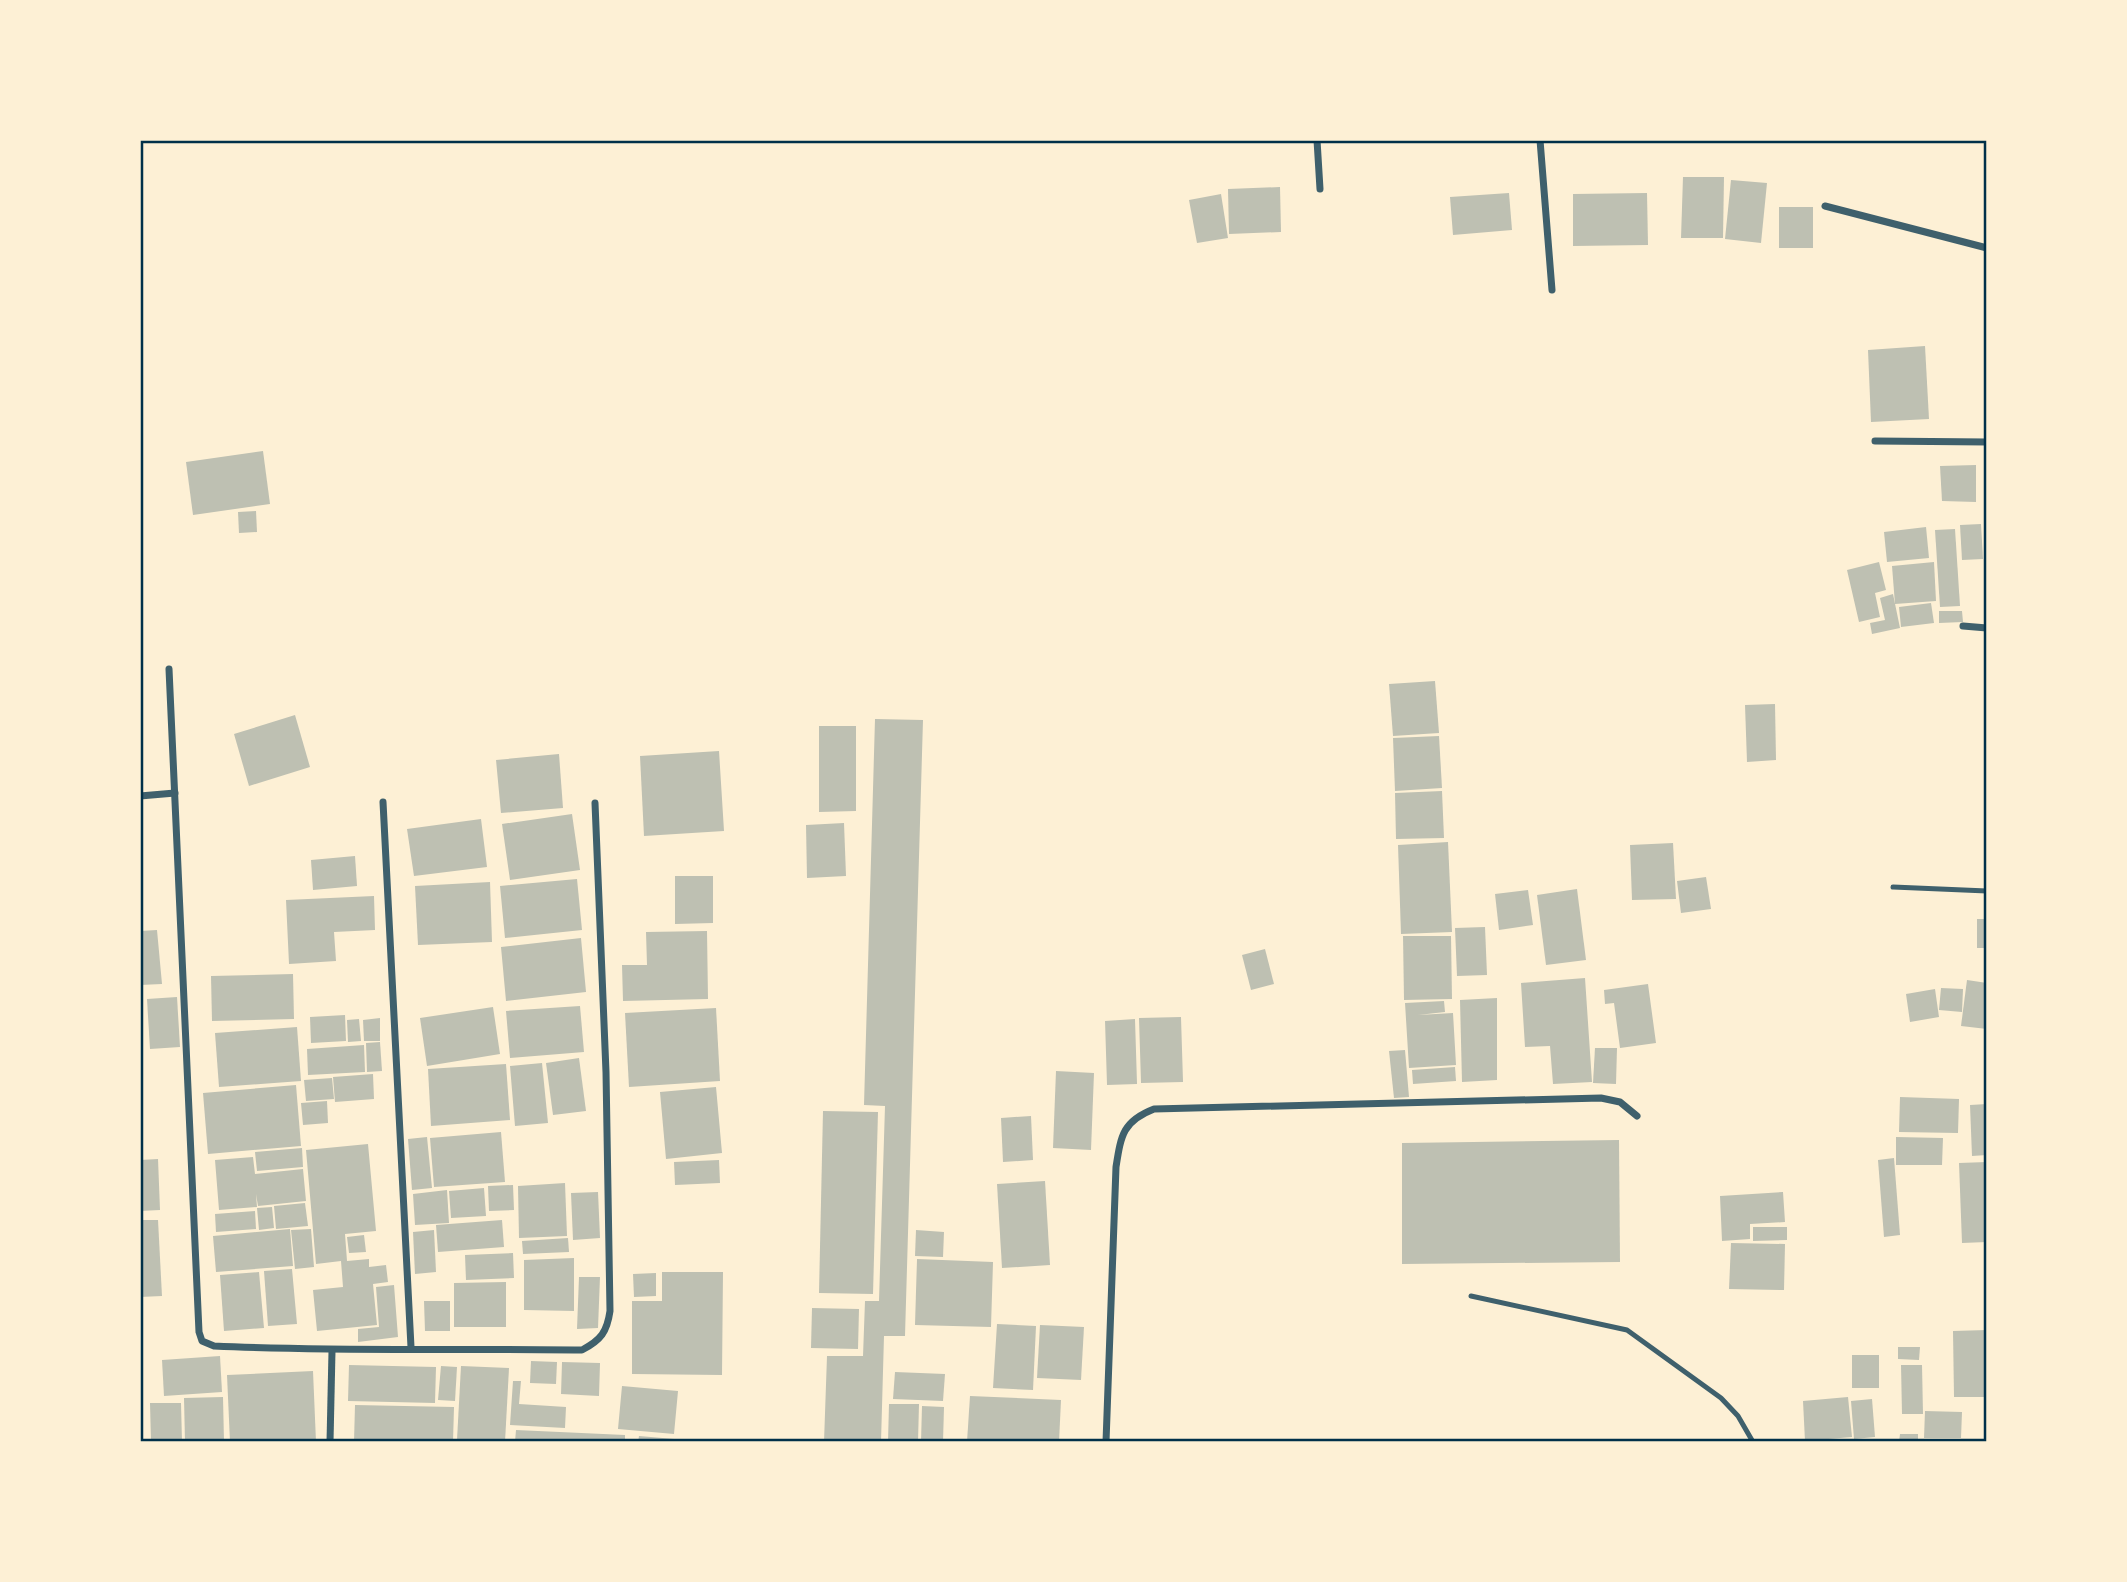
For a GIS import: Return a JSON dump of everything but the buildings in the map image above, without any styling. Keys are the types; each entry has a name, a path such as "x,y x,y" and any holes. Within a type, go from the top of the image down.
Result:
{"street":[{"path":"1317,140 1320,189"},
{"path":"1539,140 1552,290"},
{"path":"1825,206 1987,248"},
{"path":"1875,441 1987,442"},
{"path":"1963,626 1987,628"},
{"path":"169,669 198,1332 202,1341 214,1346 332,1351 411,1348 582,1350 600,1341 608,1326 606,1072 595,803"},
{"path":"140,796 175,793"},
{"path":"383,802 411,1348"},
{"path":"1106,1442 1116,1167 1120,1138 1134,1117 1154,1109 1601,1098 1620,1102 1637,1116"},
{"path":"330,1442 332,1351"}],"lane":[{"path":"1893,887 1987,891"},
{"path":"1471,1296 1627,1330 1721,1398 1738,1416 1753,1442"}]}
